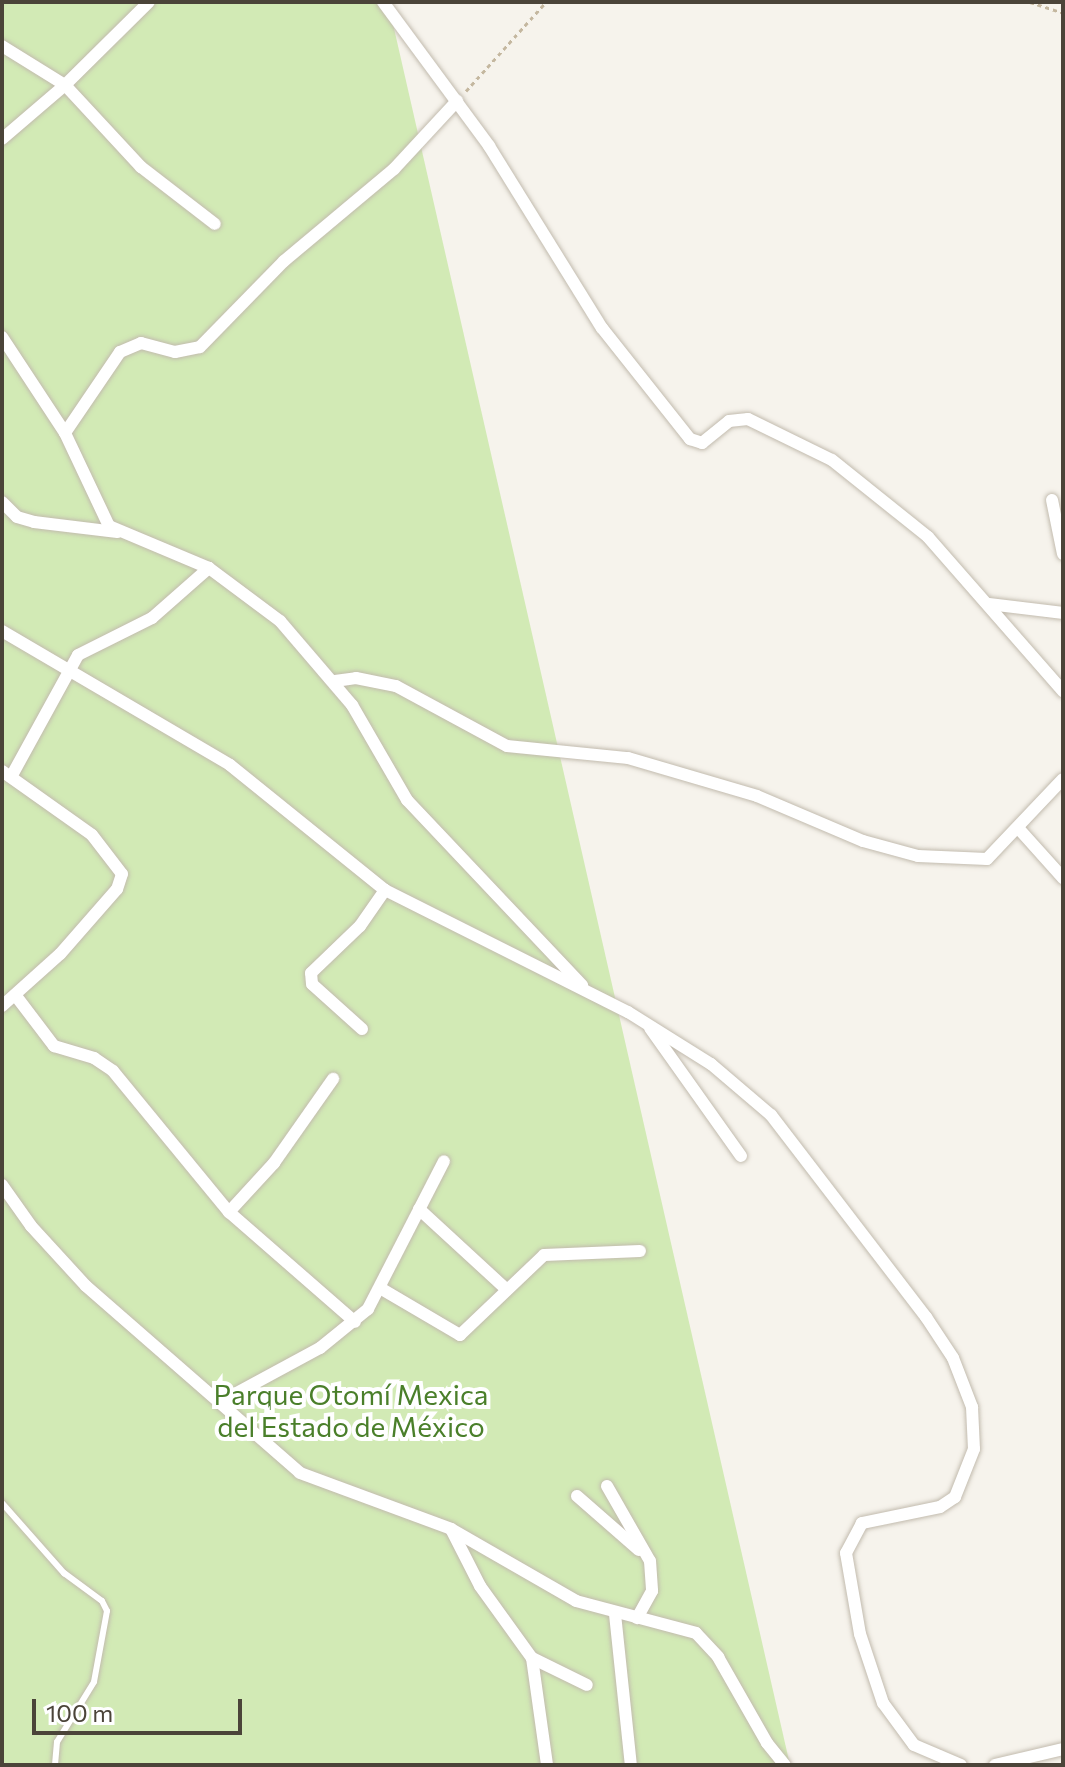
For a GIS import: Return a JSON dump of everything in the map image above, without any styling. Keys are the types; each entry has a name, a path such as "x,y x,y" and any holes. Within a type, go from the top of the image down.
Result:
{"street":[{"path":"2,139 65,85 149,2"},
{"path":"383,2 457,101 602,328 690,439 709,440 729,421 742,418 805,445 902,514 989,604 1063,691"},
{"path":"2,46 65,85 141,167 215,224"},
{"path":"65,433 120,352 141,343 175,352 200,347 284,261 394,169 457,101"},
{"path":"2,337 65,433 104,518 117,532"},
{"path":"1052,500 1063,554"},
{"path":"2,502 17,517 34,522 117,532 209,568 258,601 335,681 407,800 587,991"},
{"path":"3,1005 16,996 94,917 122,874 92,835 7,774 69,667 88,646 152,618 209,568"},
{"path":"989,604 1063,613"},
{"path":"2,631 69,667 255,782 385,890 648,1024 711,1064 771,1115 926,1317 963,1380 974,1426 964,1485 940,1507 862,1523 849,1541 846,1567 883,1703 914,1745 961,1765"},
{"path":"335,681 356,678 396,686 507,746 641,761 757,796 891,851 983,861 1019,829 1063,779"},
{"path":"1019,829 1063,878"},
{"path":"362,1029 312,984 311,973 360,926 385,890"},
{"path":"16,996 54,1046 103,1062 126,1084 229,1212 355,1322"},
{"path":"648,1024 741,1156"},
{"path":"229,1212 274,1163 333,1079"},
{"path":"220,1402 320,1348 355,1322 380,1288 444,1161"},
{"path":"2,1185 31,1226 86,1286 300,1473 451,1529 556,1592 615,1614 696,1633 706,1641 785,1765"},
{"path":"419,1209 506,1289"},
{"path":"380,1288 460,1335 472,1329 506,1289 544,1255 640,1251"},
{"path":"607,1486 650,1561 652,1591 637,1618"},
{"path":"577,1496 650,1561"},
{"path":"451,1529 480,1586 532,1658 547,1765"},
{"path":"615,1614 631,1765"},
{"path":"532,1658 587,1685"},
{"path":"995,1765 1063,1749"}],"lane":[{"path":"2,1503 64,1573 107,1611 94,1682 57,1742 55,1765"}],"path":[{"path":"457,101 546,2"},
{"path":"1030,2 1063,13"}],"green space":[{"name":"Parque Otomí Mexica del Estado de México","path":"2,2 388,2 790,1765 2,1765"}]}
